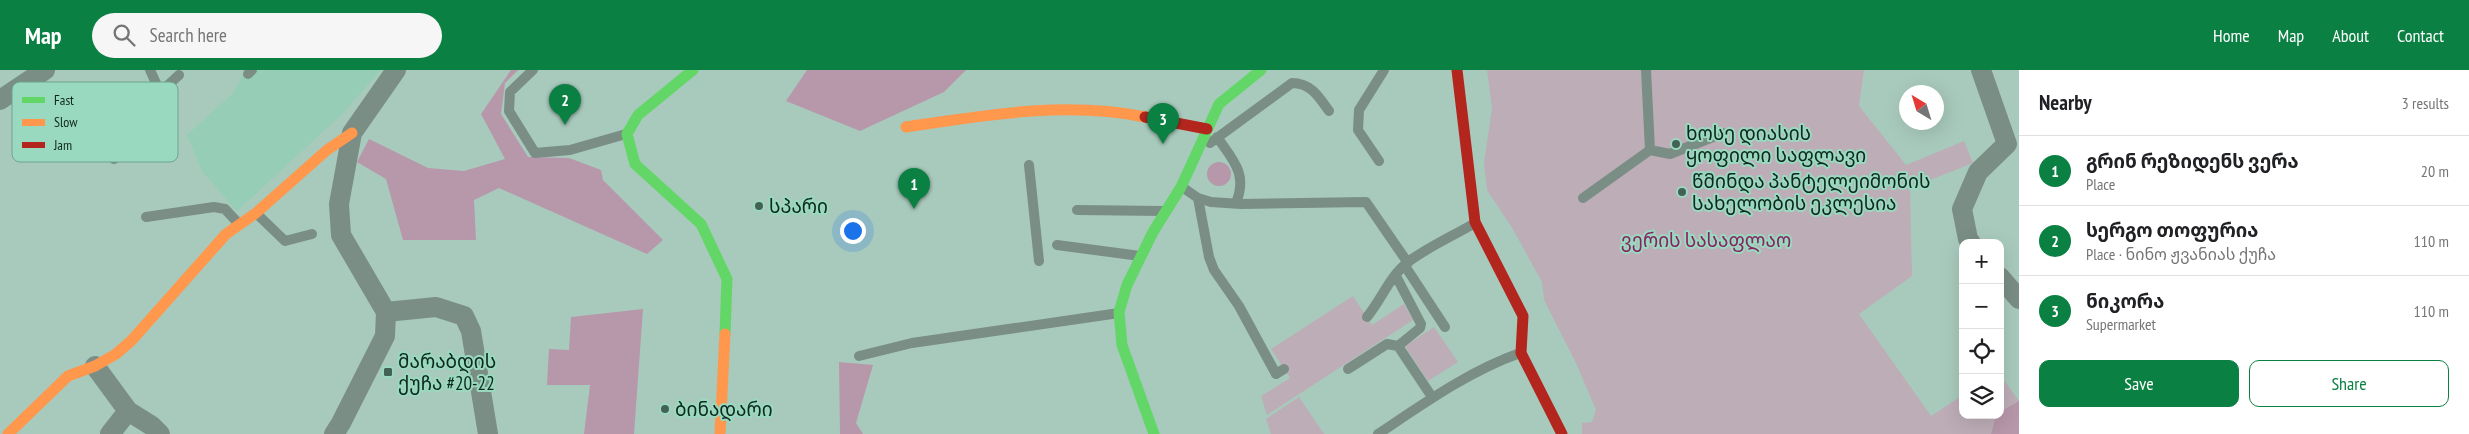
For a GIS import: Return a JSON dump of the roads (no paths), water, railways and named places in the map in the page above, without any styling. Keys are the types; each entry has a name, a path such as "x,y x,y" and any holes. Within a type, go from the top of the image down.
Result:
{"street":[{"path":"27,82 45,70"},
{"path":"8,434 68,376 95,366 116,354 132,340 226,234 256,213 327,150 352,133 396,70"},
{"path":"693,70 638,115 627,134 635,164 701,224 728,279 720,434"},
{"path":"1154,434 1122,345 1119,312 1127,285 1141,256 1181,187 1219,104 1261,70"},
{"path":"1457,70 1475,222 1523,316 1522,353 1562,434"},
{"path":"1968,239 1962,209 1978,172 2013,144 1982,70"},
{"path":"0,100 12,92"},
{"path":"906,127 968,118 1058,110 1110,110 1207,129"},
{"path":"334,434 385,336 386,312 341,235 339,204 352,133"},
{"path":"2004,282 2019,299"},
{"path":"386,312 436,307 464,316 471,331 488,434"},
{"path":"95,366 128,411 152,426 160,434"},
{"path":"110,434 128,411"}],"lane":[{"path":"150,70 155,82"},
{"path":"533,70 525,75 510,92 509,111 536,154 570,150 627,134"},
{"path":"1379,161 1358,130 1359,110 1384,70"},
{"path":"1646,70 1650,150"},
{"path":"171,82 179,75"},
{"path":"1195,154 1292,83 1303,83 1316,92 1329,112"},
{"path":"1024,113 1025,125"},
{"path":"1583,198 1650,150 1670,154 1723,133"},
{"path":"1217,137 1236,165 1241,178 1242,190 1236,203"},
{"path":"1029,165 1039,261"},
{"path":"1181,187 1198,198 1211,202 1366,202 1445,328"},
{"path":"1198,198 1209,257 1214,270 1239,306 1276,374 1284,369"},
{"path":"146,218 214,207 224,209 239,224"},
{"path":"1077,210 1166,211"},
{"path":"256,213 284,241 312,234"},
{"path":"1367,317 1376,306 1383,290 1406,264 1475,222"},
{"path":"1057,246 1141,256"},
{"path":"1396,276 1421,324 1420,328 1398,346"},
{"path":"858,356 912,344 1119,312"},
{"path":"1348,370 1387,344 1398,346 1432,397"},
{"path":"1378,434 1432,397 1503,359 1522,353"}],"place":[{"name":"სერგო თოფურია","path":"565,125"},
{"name":"ნიკორა","path":"1163,144"},
{"name":"ხოსე დიასის ყოფილი საფლავი","path":"1676,144"},
{"name":"წმინდა პანტელეიმონის სახელობის ეკლესია","path":"1682,192"},
{"name":"სპარი","path":"759,206"},
{"name":"გრინ რეზიდენს ვერა","path":"914,209"},
{"name":"მარაბდის ქუჩა #20-22","path":"388,372"},
{"name":"ბინადარი","path":"665,409"}],"park label":[{"name":"ვერის სასაფლაო","path":"1706,240"}]}
